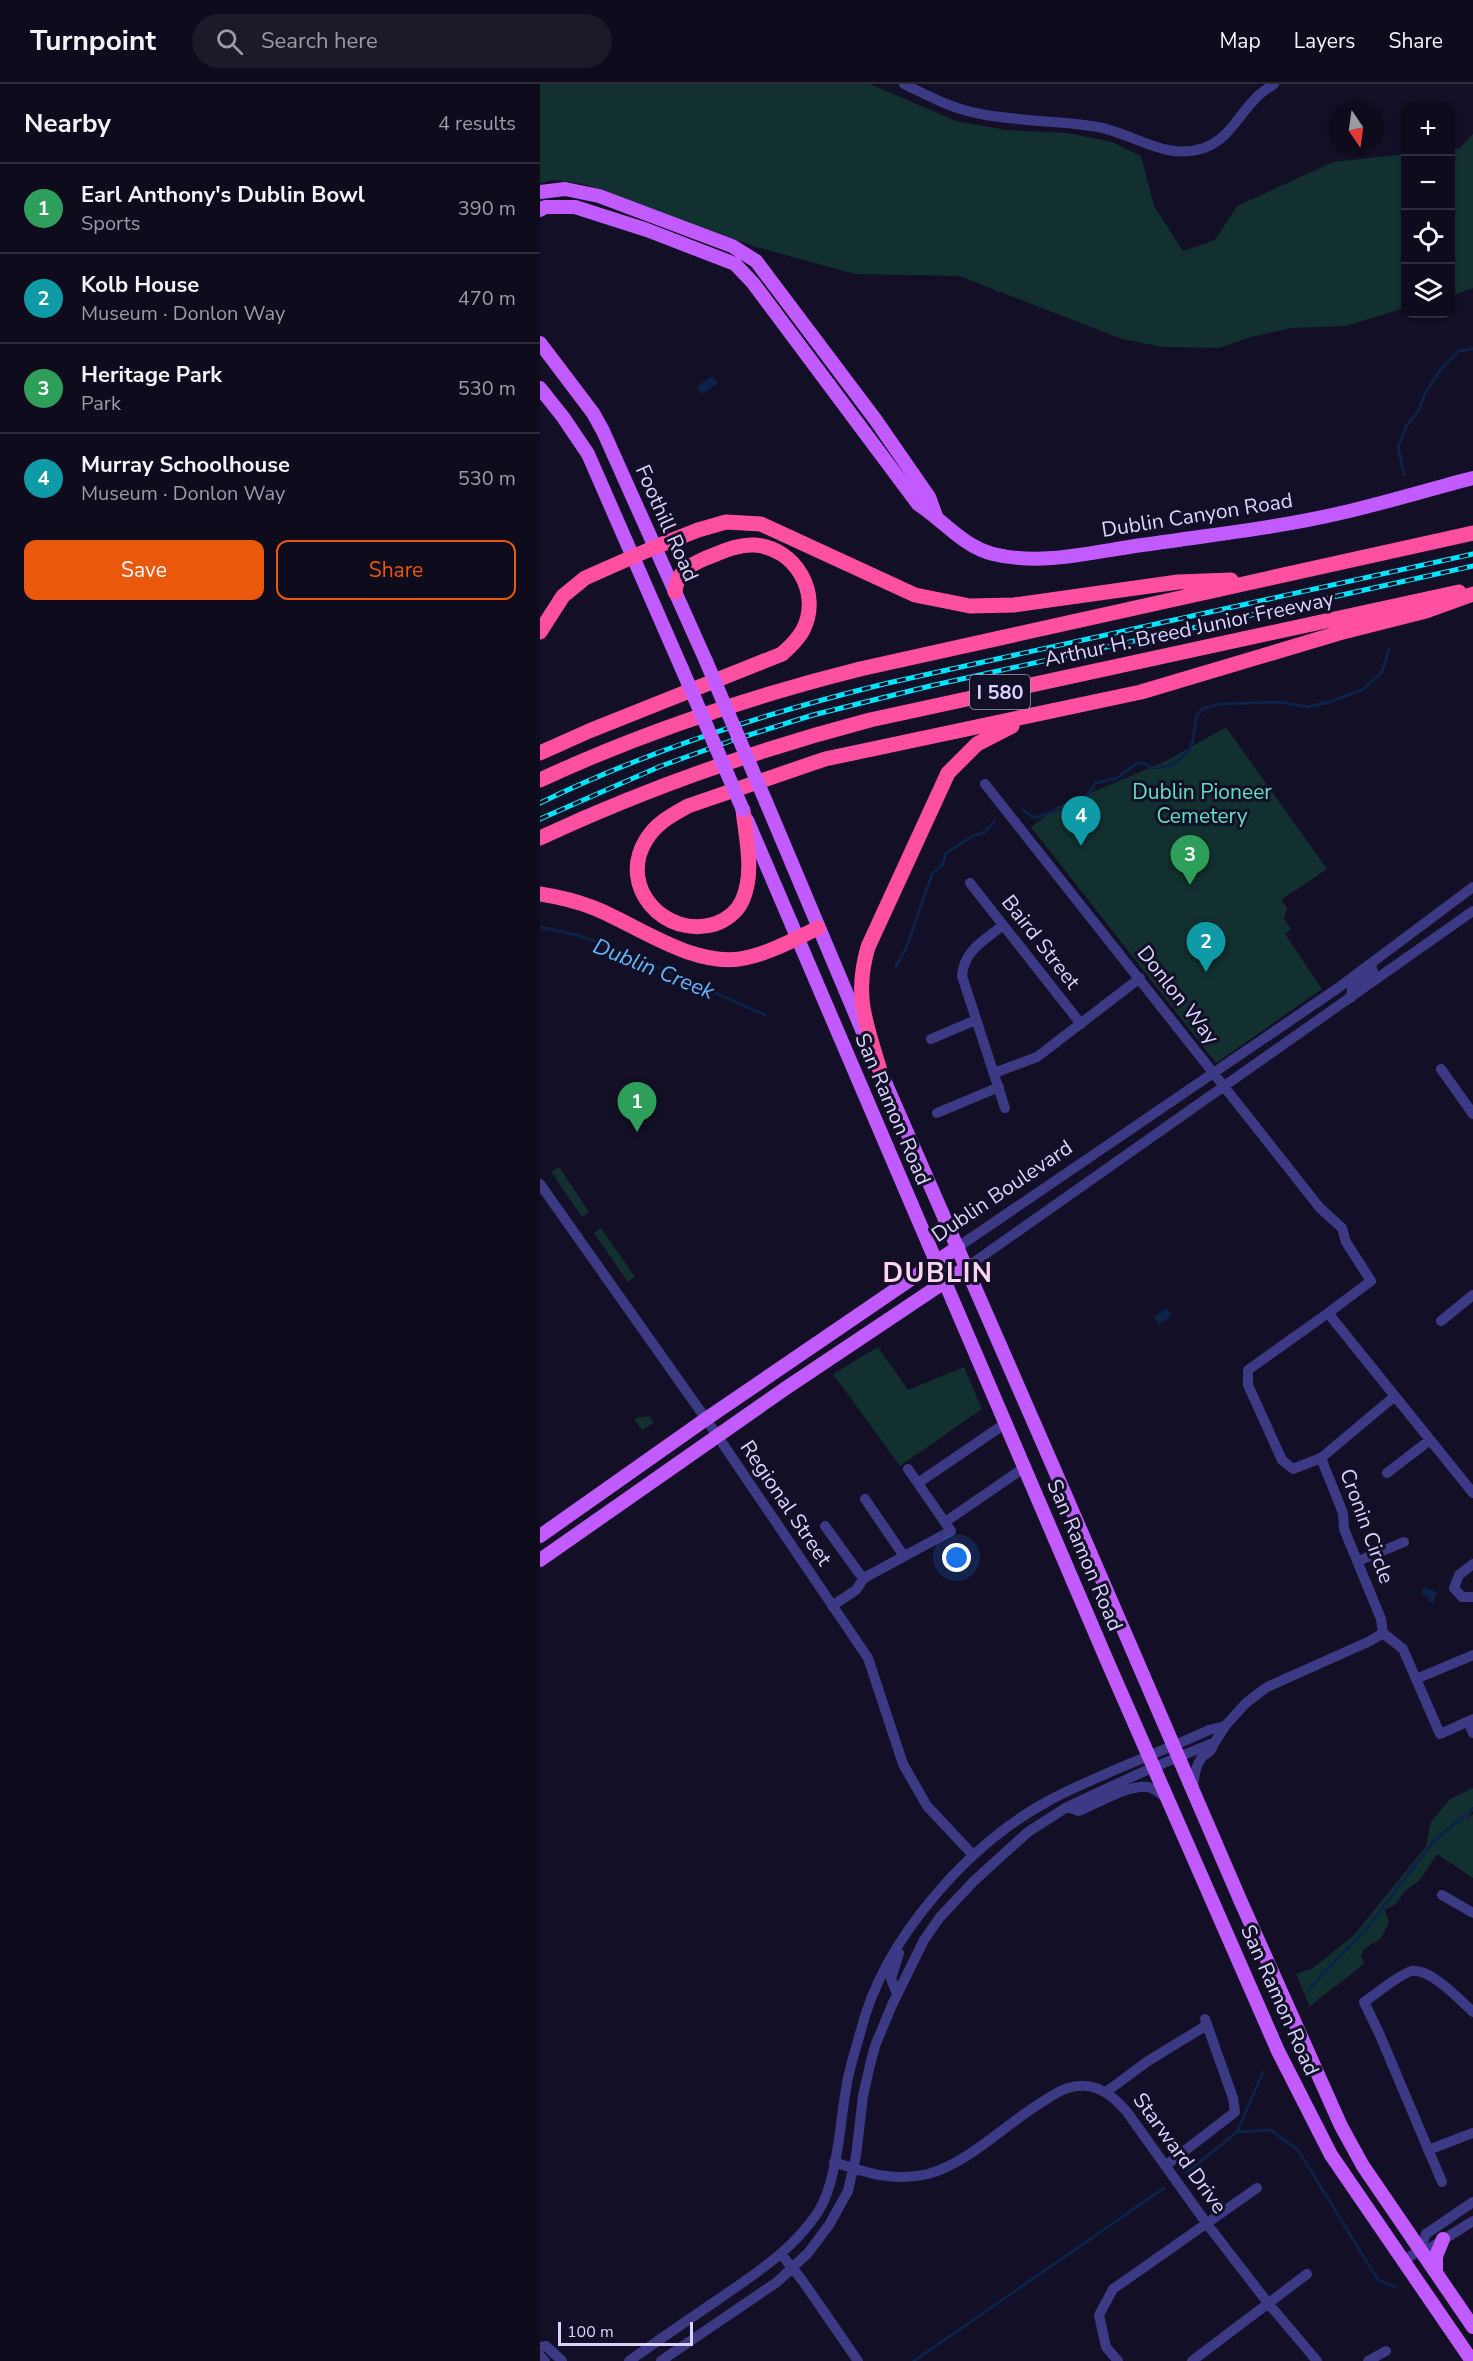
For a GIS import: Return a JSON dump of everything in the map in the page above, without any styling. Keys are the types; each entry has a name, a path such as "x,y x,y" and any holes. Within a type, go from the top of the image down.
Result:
{"highway":[{"path":"540,633 562,596 578,582 655,547 726,522 761,524 915,595 970,606 1014,605 1178,582 1214,580 1251,582"},
{"name":"Arthur H. Breed Junior Freeway","path":"540,780 673,724 801,684 1473,533"},
{"path":"540,753 589,730 782,654 803,630 808,616 808,588 794,564 770,548 754,545 731,548 683,570 676,581 675,592"},
{"path":"743,810 748,875 743,900 734,913 721,922 705,927 690,928 675,924 661,916 643,893 638,866 640,852 656,827 668,816 688,806 825,759 1140,692 1339,633 1425,611 1473,592"},
{"name":"Arthur H. Breed Junior Freeway","path":"540,838 635,796 692,774 812,735 870,720 1473,592"},
{"path":"881,1074 862,1008 860,976 871,938 948,773 977,744 996,733 1051,711"},
{"path":"540,894 560,897 595,908 654,937 709,958 726,960 745,958 818,928"}],"main road":[{"name":"Dublin Canyon Road","path":"540,192 565,189 598,196 732,246 756,261 875,419 929,497 936,516"},
{"name":"Dublin Canyon Road","path":"540,210 545,207 575,207 696,248 735,264 753,283 918,504 936,516 951,532 979,549 1014,558 1034,560 1264,528 1344,512 1473,478"},
{"name":"Foothill Road","path":"540,344 593,413 603,431 735,731"},
{"name":"Foothill Road","path":"540,388 564,417 588,454 712,738"},
{"name":"San Ramon Road","path":"735,731 881,1074 958,1246 1192,1790 1345,2135 1363,2166 1473,2327"},
{"name":"San Ramon Road","path":"712,738 1266,2026 1331,2155 1472,2361"},
{"name":"Dublin Boulevard","path":"540,1536 958,1246"},
{"name":"Dublin Boulevard","path":"540,1560 967,1267"},
{"path":"1436,2272 1436,2256 1443,2240"}],"street":[{"path":"904,84 947,105 974,113 1013,120 1101,128 1170,152 1190,152 1206,147 1221,138 1236,124 1258,96 1274,84"},
{"name":"Donlon Way","path":"985,783 1320,1208 1342,1228 1346,1242 1371,1281 1328,1312"},
{"name":"Baird Street","path":"970,883 1081,1024"},
{"name":"Dublin Boulevard","path":"958,1246 1371,965 1473,887"},
{"path":"1457,899 1471,916"},
{"name":"Dublin Boulevard","path":"967,1267 1471,916"},
{"path":"1003,925 968,954 963,963 962,976 1005,1108"},
{"name":"Dublin Boulevard","path":"1351,998 1352,988 1373,972 1371,965"},
{"path":"994,1073 1037,1057 1140,978"},
{"path":"931,1039 976,1020"},
{"path":"1441,1069 1473,1114"},
{"path":"937,1113 999,1087"},
{"name":"Regional Street","path":"542,1190 718,1436 868,1658 903,1764 924,1800 974,1855"},
{"path":"1441,1321 1473,1295"},
{"path":"1328,1312 1473,1493"},
{"name":"Cronin Circle","path":"1328,1312 1248,1370 1248,1385 1282,1460 1293,1469 1321,1458 1343,1513 1344,1529 1381,1619 1383,1633"},
{"path":"1321,1458 1395,1396"},
{"path":"918,1483 1006,1423"},
{"path":"1387,1473 1430,1440"},
{"path":"945,1522 1025,1467"},
{"path":"832,1606 856,1590 864,1578 951,1531 908,1469"},
{"path":"865,1499 904,1556"},
{"path":"825,1526 864,1578"},
{"path":"1358,1561 1404,1542"},
{"path":"1473,1564 1459,1575 1454,1587 1462,1598 1473,1597"},
{"path":"1192,1790 1198,1763 1203,1756 1211,1752 1225,1726 1246,1703 1267,1687 1383,1633 1402,1649 1440,1734 1471,1720 1473,1733"},
{"path":"1416,1679 1473,1655"},
{"path":"1176,1752 1209,1730 1225,1726"},
{"path":"629,2361 769,2264 795,2241 819,2210 828,2188 834,2162 847,2083 863,2022 877,1987 918,1916 974,1855 1009,1826 1051,1800 1176,1752 1215,1742"},
{"path":"661,2361 777,2282 808,2253 829,2225 848,2191 863,2096 875,2046 897,1994 924,1940 953,1902 986,1868 1028,1833 1067,1807 1152,1761"},
{"path":"1067,1807 1080,1811 1129,1790 1143,1787 1155,1790 1169,1800"},
{"path":"1442,1895 1473,1913"},
{"path":"897,1994 891,1979 902,1941"},
{"path":"1442,2182 1380,2033 1364,2002 1410,1971 1421,1971 1447,1988 1473,2012"},
{"path":"1106,2092 1206,2022 1233,2098 1235,2112 1165,2166"},
{"name":"Starward Drive","path":"834,2162 880,2176 903,2177 927,2174 959,2160 1023,2114 1068,2088 1083,2086 1106,2092 1115,2097 1127,2112 1207,2224 1268,2303 1317,2361"},
{"path":"1428,2150 1473,2133"},
{"path":"1118,2361 1106,2347 1099,2315 1113,2289 1257,2188"},
{"path":"1420,2250 1426,2234 1473,2202"},
{"path":"1404,2260 1420,2250 1430,2248 1473,2221"},
{"path":"781,2254 858,2361"},
{"path":"1192,2361 1307,2274"},
{"path":"540,2347 546,2346 562,2361"},
{"path":"1368,2361 1386,2351"},
{"path":"540,2356 545,2361"}],"green space":[{"path":"540,84 870,84 956,121 1006,130 1068,133 1112,142 1141,156 1154,206 1183,251 1215,240 1237,206 1333,162 1401,154 1401,309 1346,326 1291,328 1251,337 1219,348 1163,347 1122,339 959,276 855,274 753,246 583,184 554,180 540,183"},
{"path":"1473,134 1473,288 1455,295 1455,149 1460,148"},
{"name":"Dublin Pioneer Cemetery","path":"1226,727 1327,869 1281,900 1287,908 1284,919 1291,929 1285,934 1322,989 1216,1063 1031,827 1057,807 1166,761"},
{"path":"559,1167 589,1212 582,1217 551,1172"},
{"path":"601,1228 635,1277 628,1282 594,1233"},
{"path":"878,1347 908,1390 964,1367 982,1409 900,1466 833,1374"},
{"path":"649,1416 654,1423 642,1430 636,1418"},
{"path":"1473,1788 1473,1811 1465,1820 1473,1814 1473,1878 1437,1854 1419,1881 1405,1891 1395,1905 1385,1909 1389,1923 1381,1938 1364,1949 1361,1956 1364,1963 1310,2007 1296,1974 1313,1968 1354,1935 1426,1846 1431,1822 1450,1799"}],"water":[{"path":"710,377 718,383 702,394 697,389"},
{"path":"1167,1308 1172,1315 1159,1325 1154,1317"},
{"path":"1423,1587 1437,1592 1433,1603 1428,1602 1429,1598 1421,1594"}],"waterway":[{"name":"Dublin Creek","path":"1404,475 1398,447 1407,425 1418,412 1426,392 1441,369 1459,351 1473,349"},
{"name":"Dublin Creek","path":"1023,810 1034,818 1083,801 1096,783 1117,778 1137,763 1158,768 1174,764 1187,753 1193,741 1196,717 1202,709 1220,704 1279,702 1308,707 1362,690 1382,672 1389,650"},
{"name":"Dublin Creek","path":"896,967 907,946 932,874 943,864 946,853 973,836 985,832 994,822"},
{"name":"Dublin Creek","path":"540,927 577,935 624,952 765,1015"},
{"path":"1308,1990 1367,1928 1432,1843 1473,1808"},
{"path":"1186,2173 1237,2132 1263,2072"},
{"path":"1237,2132 1271,2130 1298,2150 1378,2280 1396,2287"},
{"path":"914,2361 1164,2188"}],"railway":[{"path":"540,803 668,749 755,719 843,694 1473,554"},
{"path":"540,819 661,766 813,715 930,686 1473,566"}],"place":[{"name":"Murray Schoolhouse","path":"1081,846"},
{"name":"Heritage Park","path":"1190,885"},
{"name":"Kolb House","path":"1206,972"},
{"name":"Earl Anthony's Dublin Bowl","path":"637,1132"}],"district":[{"name":"DUBLIN","path":"938,1273"}]}
